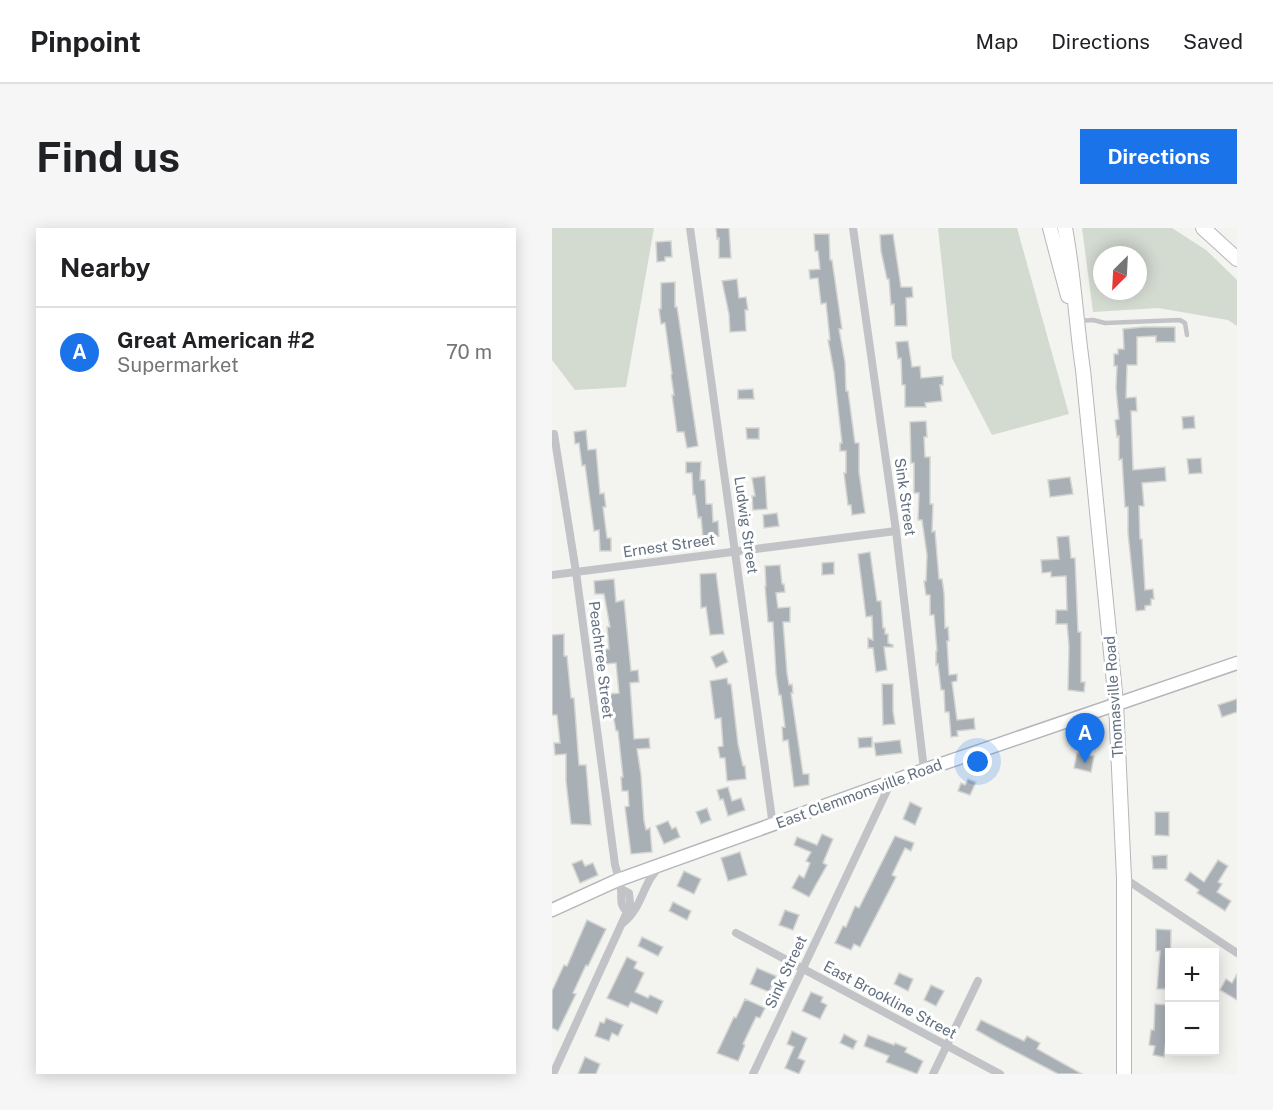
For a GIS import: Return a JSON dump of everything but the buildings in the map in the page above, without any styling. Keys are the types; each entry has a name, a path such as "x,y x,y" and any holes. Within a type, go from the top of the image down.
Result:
{"main road":[{"name":"Thomasville Road","path":"1050,228 1076,321"},
{"name":"Thomasville Road","path":"1065,228 1083,370 1116,704 1125,878 1124,1074"},
{"path":"1203,228 1237,259"},
{"name":"East Clemmonsville Road","path":"552,910 620,884 663,864 924,770 1237,663"}],"street":[{"name":"Ludwig Street","path":"690,228 773,826"},
{"name":"Sink Street","path":"853,228 896,531 924,770"},
{"name":"Peachtree Street","path":"553,1074 630,903 629,893 620,884 554,434"},
{"name":"Ernest Street","path":"552,575 896,531"},
{"name":"Sink Street","path":"753,1074 890,784"},
{"path":"622,924 637,908 654,873 663,864"},
{"path":"1125,878 1237,953"},
{"name":"East Brookline Street","path":"736,933 1000,1074"},
{"path":"933,1074 978,981"}],"lane":[{"path":"1076,321 1093,320 1114,323 1180,320 1185,323 1187,335"}],"shaded area":[{"path":"552,228 654,228 626,387 575,390 552,360"},
{"path":"938,228 1017,228 1069,414 992,435 952,358"},
{"path":"1082,228 1172,228 1206,250 1237,280 1237,326 1228,320 1158,308 1093,312"}],"place":[{"name":"Great American #2","path":"1085,763"}]}
